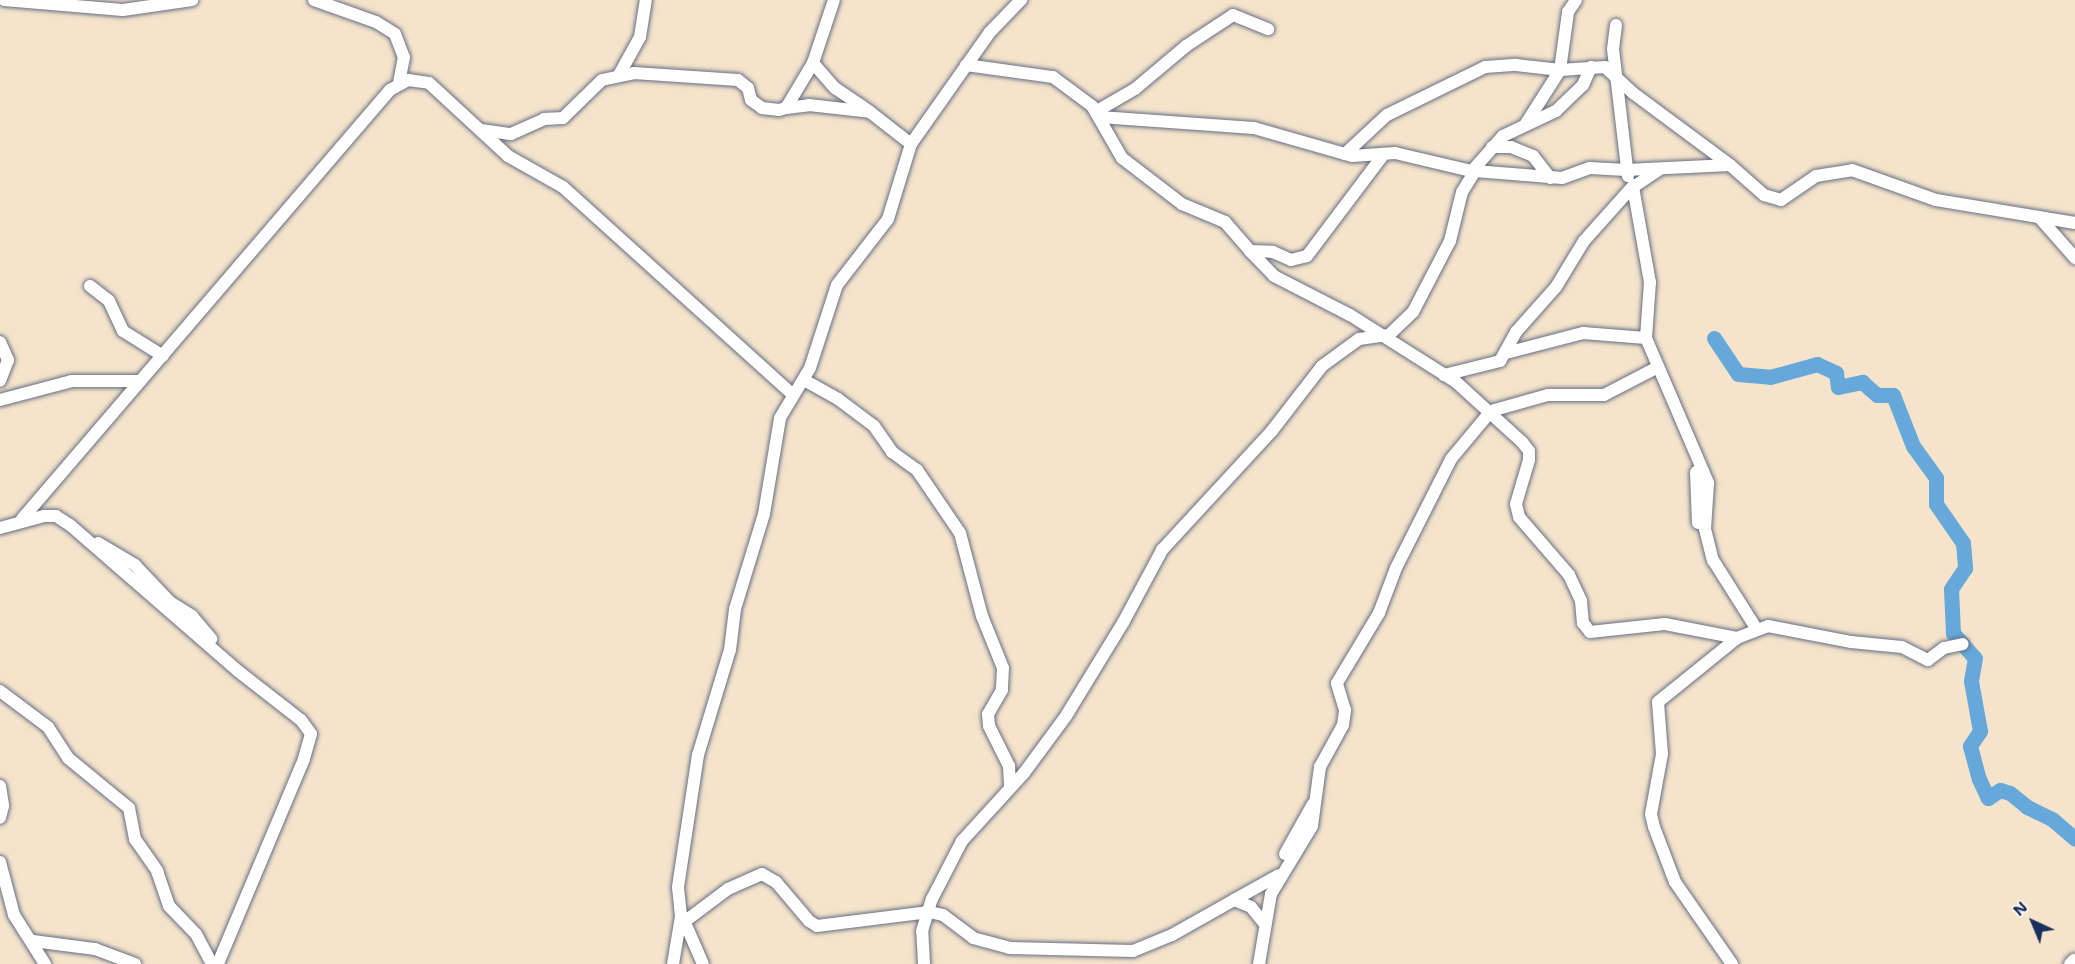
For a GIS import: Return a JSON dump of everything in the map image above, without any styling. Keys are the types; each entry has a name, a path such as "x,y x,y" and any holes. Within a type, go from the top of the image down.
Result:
{"street":[{"path":"4,0 123,10 192,0"},
{"path":"22,519 34,509 140,381 399,82 404,57 395,34 376,22 314,0"},
{"path":"619,75 640,37 646,0"},
{"path":"786,108 813,63 834,0"},
{"path":"703,964 683,919 678,887 698,755 730,650 735,609 764,514 780,417 804,380 837,285 888,219 911,144 990,32 1022,0"},
{"path":"1526,125 1560,70 1568,12 1576,0"},
{"path":"1098,114 1136,89 1186,46 1233,15 1268,29"},
{"path":"1616,26 1612,49 1618,77 1630,187 1650,282 1646,338 1656,368 1696,454 1698,528 1726,583 1756,628"},
{"path":"813,63 835,87 911,144"},
{"path":"966,64 1053,77 1098,114 1122,158 1182,204 1225,222 1274,276 1383,337 1444,375 1491,411 1529,451 1527,471 1516,504 1519,516 1558,558 1576,587 1582,623 1590,632 1665,624 1737,638"},
{"path":"1345,154 1387,116 1485,67 1516,65 1560,70 1605,67 1633,93 1773,199 1786,199 1816,176 1852,170 1936,200 2075,223"},
{"path":"924,964 921,946 929,912 962,841 1010,786 1079,696 1162,550 1271,432 1322,366 1359,339 1383,337 1394,331 1419,302 1426,281 1450,241 1462,192 1492,147 1510,131 1556,111 1583,85 1591,67"},
{"path":"480,130 512,134 544,118 563,118 575,110 592,86 619,75 738,80 748,88 751,100 762,108 809,105 870,112"},
{"path":"399,82 429,84 508,156 563,187 793,395"},
{"path":"1098,114 1262,130 1345,154 1395,153 1475,171 1550,178 1570,176 1590,168 1628,170 1730,165"},
{"path":"1492,147 1511,147 1533,156 1550,178"},
{"path":"1250,251 1273,252 1291,260 1307,256 1384,154"},
{"path":"1506,354 1516,332 1556,287 1584,241 1616,209 1630,187 1661,168"},
{"path":"2039,217 2075,258"},
{"path":"90,286 109,301 123,331 163,356"},
{"path":"1444,375 1490,366 1506,354 1583,333 1646,338"},
{"path":"0,342 8,360 0,381"},
{"path":"1258,964 1264,923 1280,873 1312,826 1313,804 1322,761 1343,725 1345,710 1337,692 1340,676 1379,613 1435,486 1451,459 1491,411 1548,395 1604,395 1656,368"},
{"path":"804,380 838,399 874,426 892,452 917,470 960,533 982,616 1003,668 1002,690 988,714 989,726 1009,766 1010,786"},
{"path":"0,400 63,383 140,381"},
{"path":"34,509 56,516 84,535 222,656 301,720 311,734 304,759 218,964"},
{"path":"0,528 22,519 56,516"},
{"path":"1732,964 1676,882 1651,814 1662,754 1658,702 1737,638 1756,628 1779,626 1851,642 1902,647 1928,660 1944,648 1963,644"},
{"path":"0,708 1,692"},
{"path":"1,692 48,727 68,758 129,807 135,839 157,871 169,906 196,934 212,964"},
{"path":"0,786 3,806 0,818"},
{"path":"0,862 14,915 33,941 45,964"},
{"path":"673,964 683,919 728,889 762,874 776,882 817,926 929,912 943,915 973,938 1010,948 1133,951 1172,935 1280,873"},
{"path":"1234,900 1251,907 1264,923"},
{"path":"33,941 95,949 135,964"}],"waterway":[{"path":"1714,338 1738,374 1770,377 1817,364 1836,373 1838,387 1862,382 1877,395 1893,395 1913,446 1936,478 1936,504 1963,543 1965,568 1951,589 1953,633 1975,658 1971,681 1980,731 1970,746 1979,779 1988,798 2000,790 2010,793 2027,807 2052,819 2075,839"}]}
